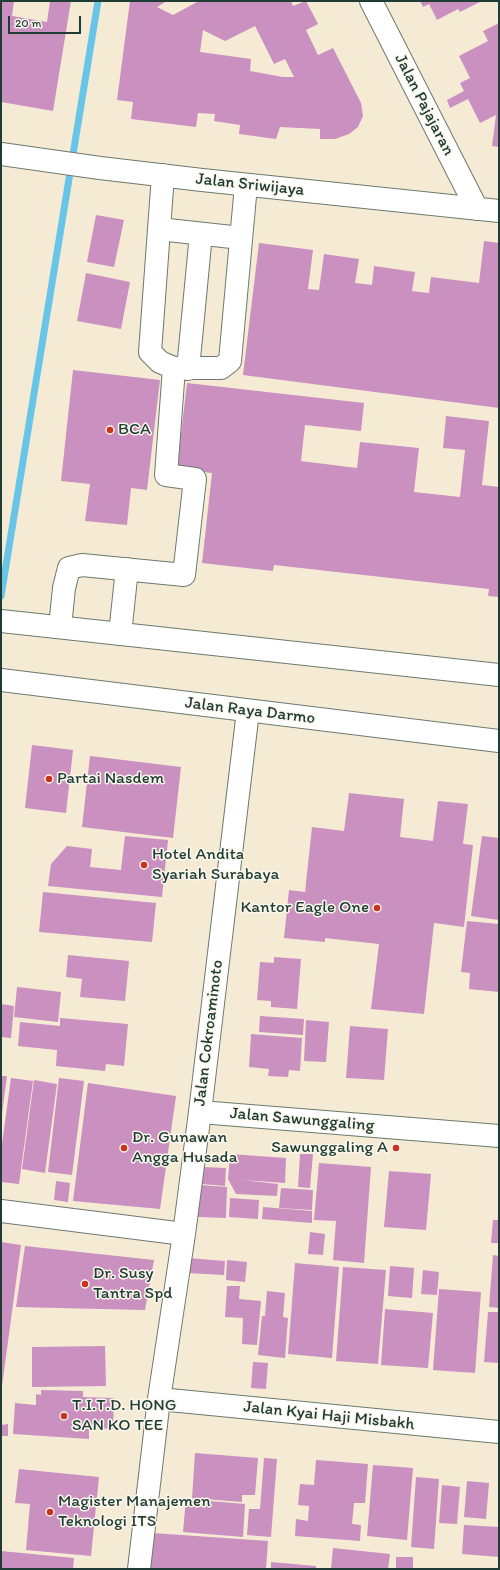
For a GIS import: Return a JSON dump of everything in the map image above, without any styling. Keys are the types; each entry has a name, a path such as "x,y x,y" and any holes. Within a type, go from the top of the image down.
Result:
{"street":[{"name":"Jalan Pajajaran","path":"371,1 477,209"},
{"name":"Jalan Sriwijaya","path":"1,154 100,168 246,185 499,211"},
{"path":"163,175 150,352 160,362 181,368 221,368 230,361 246,185"},
{"path":"159,229 241,238"},
{"path":"50,626 64,588 69,568 82,565 184,575 195,479 166,476 201,234"},
{"path":"120,634 127,569"},
{"path":"1,621 499,674"},
{"name":"Jalan Raya Darmo","path":"1,680 499,741"},
{"name":"Jalan Cokroaminoto","path":"139,1569 159,1399 184,1234 200,1112 248,711"},
{"name":"Jalan Sawunggaling","path":"200,1112 499,1136"},
{"path":"1,1211 184,1234"},
{"name":"Jalan Kyai Haji Misbakh","path":"159,1399 499,1432"}],"building":[{"path":"1,1 14,1 12,16 47,22 50,1 71,1 53,111 1,102"},
{"path":"130,1 167,1 157,7 173,15 199,1 291,1 293,6 306,1 318,24 306,30 318,55 333,48 361,103 363,116 358,127 349,134 335,139 320,139 320,129 280,127 276,139 239,134 240,125 214,121 215,114 198,113 196,127 131,119 133,102 117,100","holes":["255,26 274,64 285,59 294,77 283,77 250,71 251,59 200,52 203,30 225,41"]},
{"path":"420,1 482,1 460,12 458,9 437,20 429,4 423,7"},
{"path":"499,23 499,147 492,146 496,115 480,123 468,99 450,108 447,100 464,91 460,83 470,78 459,56 488,41 483,31"},
{"path":"96,215 124,220 114,267 87,262"},
{"path":"484,241 499,243 499,408 243,375 259,243 313,250 308,289 319,290 324,254 359,259 355,283 372,285 374,266 415,272 412,291 429,293 431,277 479,283"},
{"path":"86,273 130,282 121,329 77,321"},
{"name":"BCA","path":"73,370 160,380 147,490 131,488 127,525 85,521 90,484 61,481"},
{"path":"187,383 364,403 361,431 305,425 301,461 357,468 360,442 419,448 414,492 460,497 465,450 443,448 446,416 489,421 482,485 499,487 499,597 488,596 489,589 274,565 273,571 202,563 212,473 177,469"},
{"name":"Partai Nasdem","path":"32,745 73,750 66,813 25,808"},
{"path":"90,756 181,767 173,838 82,827"},
{"name":"Kantor Eagle One","path":"349,793 404,799 400,837 433,841 438,801 468,804 463,844 473,845 464,927 434,923 424,1014 371,1009 379,944 325,938 325,942 284,938 289,890 305,892 312,827 344,831"},
{"name":"Hotel Andita Syariah Surabaya","path":"125,836 168,840 162,897 48,886 51,864 67,846 92,849 90,867 121,870"},
{"path":"482,836 499,838 499,920 471,916"},
{"path":"43,892 156,903 152,942 39,932"},
{"path":"467,921 499,924 499,992 469,989 470,973 461,972"},
{"path":"68,955 129,961 125,1001 80,997 82,979 66,977"},
{"path":"274,957 301,959 297,1009 271,1007 271,1001 257,1000 260,962 274,963"},
{"path":"17,987 61,992 58,1022 14,1017"},
{"path":"1,1004 14,1006 11,1038 1,1037"},
{"path":"260,1016 304,1019 303,1035 259,1032"},
{"path":"60,1018 128,1024 124,1066 106,1064 105,1071 56,1066 57,1050 18,1046 20,1022 60,1026"},
{"path":"306,1020 329,1022 326,1062 304,1061"},
{"path":"350,1026 388,1029 384,1080 346,1078"},
{"path":"251,1034 302,1038 300,1071 289,1070 288,1077 268,1076 269,1069 249,1067"},
{"path":"1,1076 7,1076 2,1113 1,1113"},
{"path":"11,1078 33,1081 19,1184 1,1182 1,1151"},
{"path":"59,1078 84,1081 72,1175 48,1172"},
{"path":"34,1080 57,1084 45,1173 22,1169"},
{"name":"Dr. Gunawan Angga Husada","path":"88,1083 176,1096 160,1209 73,1201"},
{"path":"230,1154 286,1158 285,1183 242,1180 278,1184 277,1196 236,1194 228,1179"},
{"path":"300,1154 313,1154 310,1188 298,1187"},
{"path":"319,1163 371,1167 364,1263 333,1260 336,1221 314,1220"},
{"path":"203,1167 226,1168 225,1186 202,1184"},
{"path":"389,1171 431,1174 426,1230 384,1227"},
{"path":"56,1181 70,1183 68,1202 54,1200"},
{"path":"200,1185 227,1187 226,1218 198,1217"},
{"path":"281,1188 313,1190 312,1210 279,1208"},
{"path":"230,1198 259,1200 258,1219 229,1217"},
{"path":"263,1207 312,1211 312,1223 262,1219"},
{"path":"493,1220 499,1220 499,1243 491,1243"},
{"path":"310,1232 325,1234 323,1255 308,1254"},
{"path":"1,1242 21,1245 2,1386 1,1386"},
{"name":"Dr. Susy Tantra Spd","path":"25,1246 154,1260 145,1310 16,1307"},
{"path":"493,1255 499,1256 499,1308 489,1307"},
{"path":"188,1258 225,1261 224,1275 187,1273"},
{"path":"227,1260 247,1262 245,1282 226,1280"},
{"path":"295,1263 339,1267 332,1358 288,1354"},
{"path":"390,1266 414,1268 412,1298 388,1296"},
{"path":"343,1267 386,1270 378,1364 336,1361"},
{"path":"423,1270 439,1272 437,1295 421,1294"},
{"path":"227,1286 240,1286 239,1299 261,1301 257,1345 242,1344 243,1318 225,1317"},
{"path":"439,1289 481,1292 475,1373 433,1370"},
{"path":"267,1291 285,1293 283,1317 288,1318 285,1358 258,1355 262,1316 265,1316"},
{"path":"385,1309 433,1313 428,1368 381,1365"},
{"path":"488,1312 499,1312 499,1363 484,1362"},
{"path":"105,1346 106,1386 32,1387 32,1347"},
{"path":"253,1362 268,1363 266,1389 251,1388"},
{"name":"T.I.T.D. HONG SAN KO TEE","path":"41,1390 83,1391 83,1397 114,1398 113,1429 89,1428 89,1439 13,1434 15,1403 36,1405 36,1394 41,1395"},
{"path":"8,1424 8,1436 1,1436 1,1425"},
{"path":"195,1453 258,1458 255,1495 242,1495 242,1502 192,1498"},
{"path":"264,1458 277,1459 271,1537 247,1535 249,1509 260,1509"},
{"path":"316,1460 368,1464 365,1503 354,1503 352,1524 361,1525 360,1541 295,1536 296,1519 308,1521 309,1506 298,1505 300,1484 314,1485"},
{"path":"373,1465 413,1468 407,1540 367,1536"},
{"path":"19,1469 99,1477 91,1556 26,1550 30,1504 15,1503"},
{"path":"416,1477 439,1479 434,1549 411,1547"},
{"path":"467,1481 489,1483 486,1519 464,1517"},
{"path":"442,1485 460,1487 457,1524 439,1523"},
{"path":"186,1499 245,1504 243,1537 183,1532"},
{"path":"464,1525 499,1527 499,1557 462,1554"},
{"path":"153,1533 268,1541 266,1569 150,1569"},
{"path":"333,1548 390,1554 388,1569 331,1569"},
{"path":"1,1551 74,1558 73,1569 1,1569"},
{"path":"396,1557 413,1557 413,1569 396,1569"},
{"path":"271,1562 316,1566 316,1569 271,1569"}],"waterway":[{"path":"1,596 98,1"}],"place":[{"name":"BCA","path":"110,430"},
{"name":"Partai Nasdem","path":"49,779"},
{"name":"Hotel Andita Syariah Surabaya","path":"144,865"},
{"name":"Kantor Eagle One","path":"377,908"},
{"name":"Dr. Gunawan Angga Husada","path":"124,1148"},
{"name":"Sawunggaling A","path":"396,1148"},
{"name":"Dr. Susy Tantra Spd","path":"85,1284"},
{"name":"T.I.T.D. HONG SAN KO TEE","path":"64,1416"},
{"name":"Magister Manajemen Teknologi ITS","path":"50,1512"}]}
